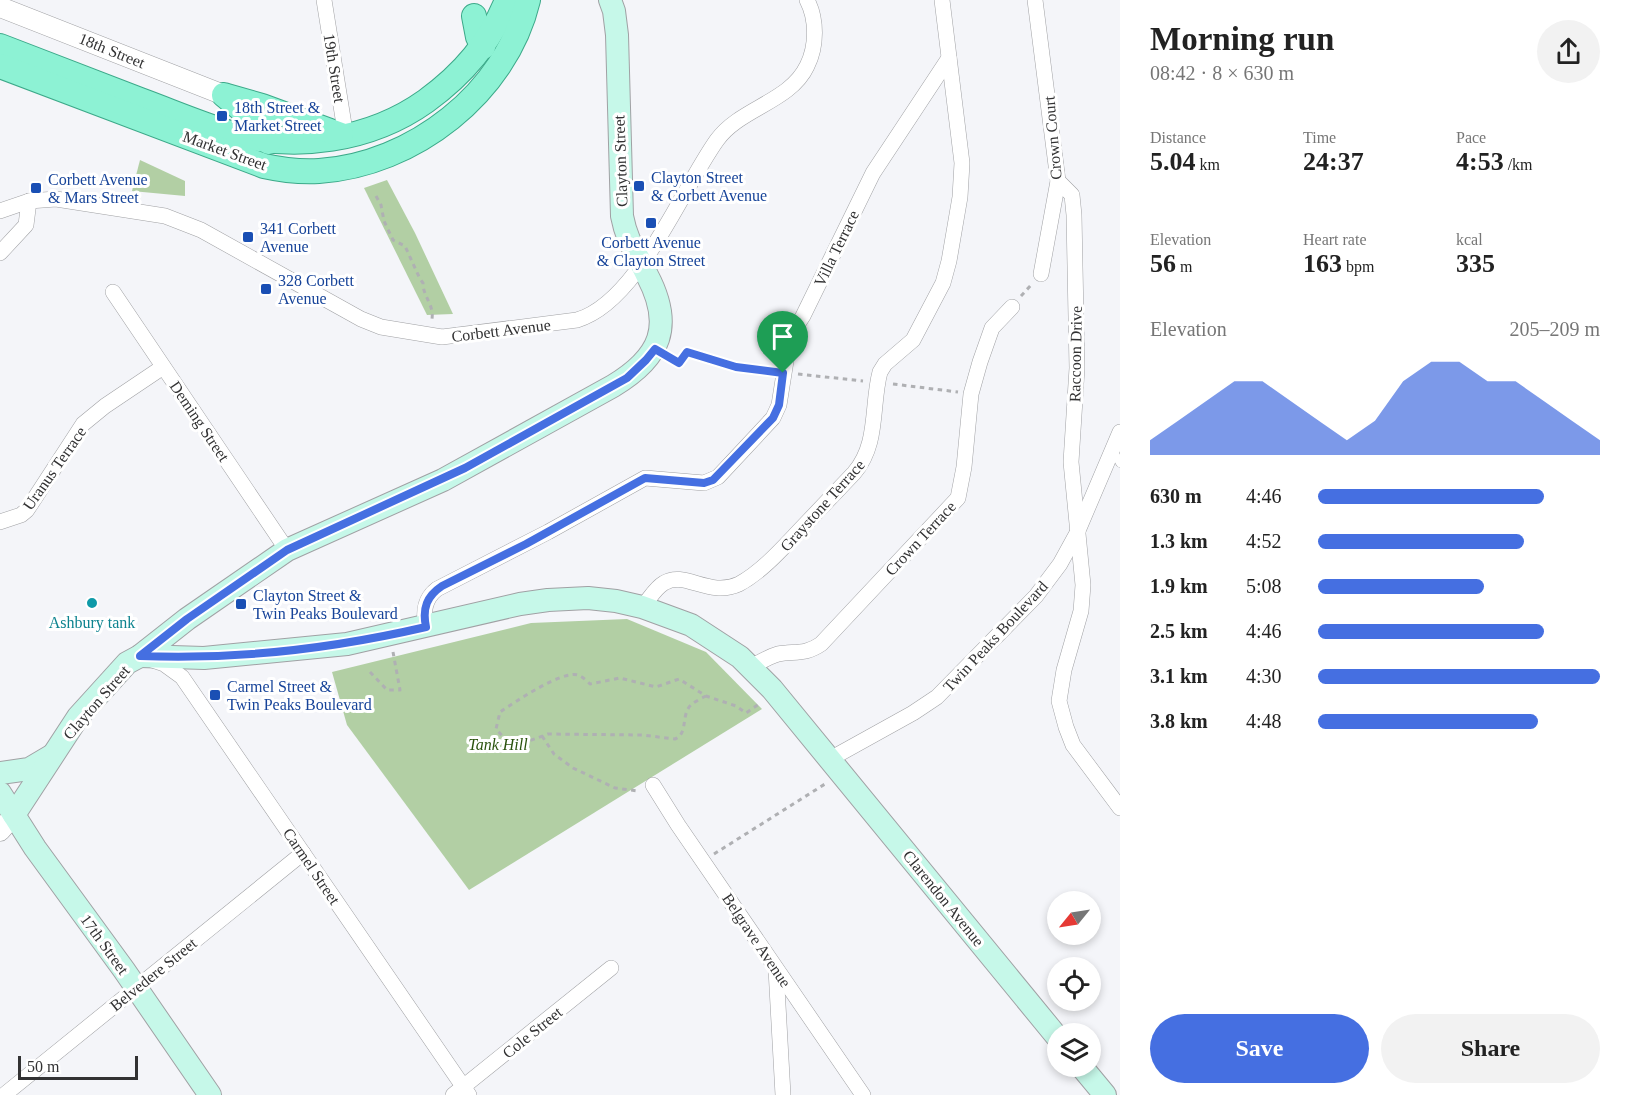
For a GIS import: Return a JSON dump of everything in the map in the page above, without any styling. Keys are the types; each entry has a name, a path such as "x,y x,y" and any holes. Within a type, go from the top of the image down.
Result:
{"main road":[{"name":"Market Street","path":"0,46 213,127 267,140 298,141 346,137 384,124 418,107 461,73 483,47 507,0"},
{"name":"Market Street","path":"0,66 264,166 302,172 319,171 360,164 397,150 424,136 449,119 491,78 512,44 528,0"},
{"name":"Clayton Street","path":"7,823 78,717 122,668 187,619 287,550 489,456 627,378 655,349 661,326 660,312 652,283 629,242 622,216 617,35 610,0"},
{"path":"477,8 478,37 483,47"},
{"path":"224,95 262,106 346,137"},
{"path":"224,95 241,109 267,140 285,151 302,156 328,155 370,148 397,150"},
{"path":"140,656 214,657 347,644 507,607 555,599 602,599 642,607 691,625 729,649 751,667 772,689 830,759"},
{"path":"0,772 28,770 52,755"},
{"name":"Clarendon Avenue","path":"830,759 1047,1025"},
{"name":"17th Street","path":"0,793 7,823 35,848 210,1095"},
{"path":"1090,1077 1105,1095"}],"street":[{"name":"19th Street","path":"324,0 346,137"},
{"name":"Corbett Avenue","path":"0,211 29,201 56,199 165,216 201,230 361,319 381,327 429,336 456,336 587,317 616,295 641,263 725,128 799,79 807,65 814,44 815,27 807,0"},
{"name":"Graystone Terrace","path":"642,607 658,588 672,580 687,580 715,589 738,584 778,554 865,459 871,442 880,372 885,364 909,345 917,334 943,283 949,261 963,173 942,0"},
{"name":"Crown Court","path":"1035,0 1058,181 1041,274"},
{"name":"18th Street","path":"0,7 224,95"},
{"name":"Villa Terrace","path":"426,627 424,611 426,603 432,593 442,586 526,544 645,478 704,483 713,480 773,418 779,405 790,336 803,316 868,183 949,58"},
{"name":"Raccoon Drive","path":"1058,181 1072,195 1074,215 1077,368 1071,462 1083,585 1081,611 1064,670 1059,701 1073,745 1120,808"},
{"path":"0,253 26,225 29,201"},
{"name":"Deming Street","path":"113,292 287,550"},
{"name":"Crown Terrace","path":"751,667 767,657 810,651 821,644 958,498 964,467 971,394 992,327 1011,307"},
{"name":"Uranus Terrace","path":"0,522 15,518 27,510 83,424 105,406 163,367"},
{"name":"Twin Peaks Boulevard","path":"830,759 913,713 937,697 1036,596 1060,564 1077,534 1120,432"},
{"name":"Carmel Street","path":"140,656 164,664 182,677 303,853 462,1092"},
{"name":"Belgrave Avenue","path":"653,785 863,1095"},
{"name":"Belvedere Street","path":"4,1095 303,853"},
{"name":"Cole Street","path":"462,1092 611,968"},
{"path":"776,969 783,1095"}],"lane":[{"path":"1112,449 1120,463"}],"path":[{"path":"376,196 393,240 405,246 423,283 423,289 433,310 429,336"},
{"path":"1011,307 1041,274"},
{"path":"655,349 679,363 687,352 736,367 783,373"},
{"path":"370,672 384,688 400,690 389,635"},
{"path":"706,696 692,704 683,719 683,732 675,739 642,735 548,734 529,741 507,741 496,729 500,712 532,691 571,675 580,676 590,684 620,678 656,687 679,679 706,696 736,706 746,713 761,704"},
{"path":"542,736 554,754 573,768 615,788 638,792"},
{"path":"713,855 829,782"}],"green space":[{"path":"140,160 185,181 185,196 132,191"},
{"path":"387,180 453,314 427,315 364,188"},
{"name":"Tank Hill","path":"627,619 706,652 762,709 469,890 347,725 332,672 531,623"}],"place":[{"name":"18th Street & Market Street","path":"222,116"},
{"name":"Clayton Street & Corbett Avenue","path":"639,186"},
{"name":"Corbett Avenue & Mars Street","path":"36,188"},
{"name":"Corbett Avenue & Clayton Street","path":"651,223"},
{"name":"341 Corbett Avenue","path":"248,237"},
{"name":"328 Corbett Avenue","path":"266,289"},
{"name":"Ashbury tank","path":"92,603"},
{"name":"Clayton Street & Twin Peaks Boulevard","path":"241,604"},
{"name":"Carmel Street & Twin Peaks Boulevard","path":"215,695"}],"route":[{"path":"655,349 679,363 687,352 736,367 783,373 779,405 773,418 718,477 709,483 645,478 526,544 442,586 432,593 426,603 424,619 426,627 331,646 204,658 140,656 187,619 287,550 443,480 489,456 627,378 655,349"}]}
